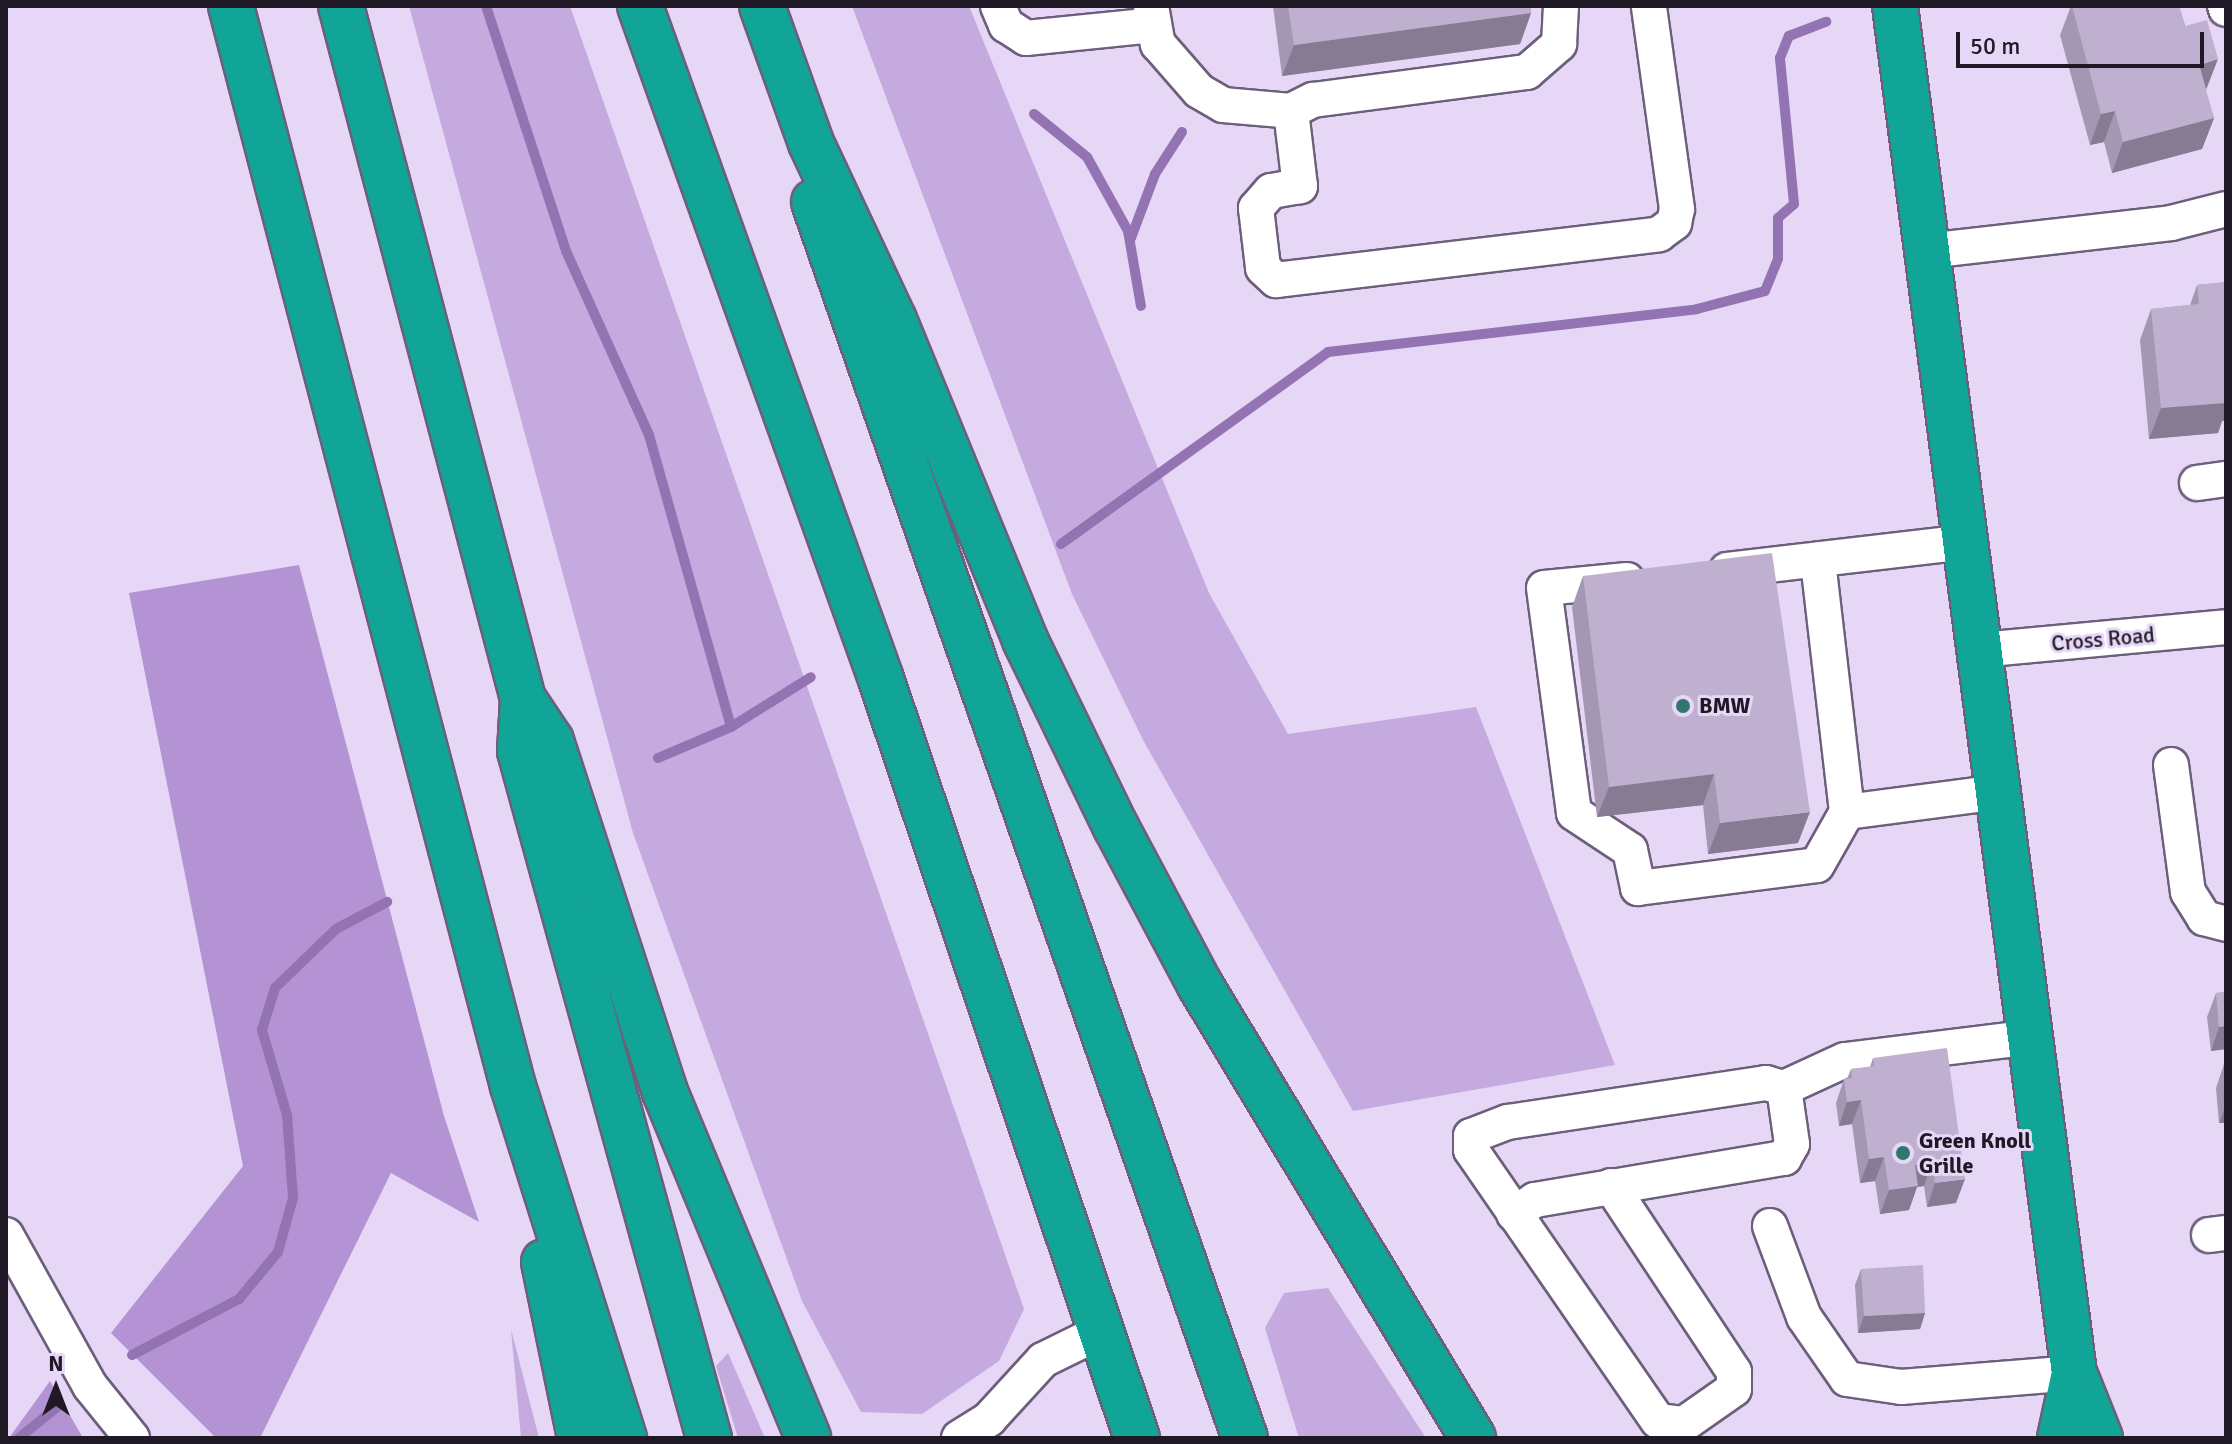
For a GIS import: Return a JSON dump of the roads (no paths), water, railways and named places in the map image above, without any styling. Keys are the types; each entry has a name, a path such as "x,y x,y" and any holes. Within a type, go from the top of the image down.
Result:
{"highway":[{"path":"231,6 513,1086 624,1438"},
{"path":"341,6 523,699 520,751 709,1438"},
{"path":"640,6 866,634 1137,1438"},
{"path":"762,6 811,143 894,320 1025,640 1116,827 1200,985 1473,1438"},
{"path":"1895,6 2074,1373 2100,1438"},
{"path":"811,143 814,215 945,559 1245,1438"},
{"path":"523,699 551,741 665,1092 808,1438"},
{"path":"513,1086 580,1438"},
{"path":"2060,1438 2074,1373"}],"street":[{"path":"998,6 1006,25 1026,38 1152,15 1175,69 1199,91 1223,105 1291,111 1313,100 1527,72 1559,44 1561,6"},
{"path":"1291,111 1300,186 1266,193 1256,214 1263,268 1282,282 1659,234 1674,223 1677,209 1649,6"},
{"path":"1927,251 2140,227 2226,209"},
{"path":"1818,560 1847,812 1817,865 1638,888 1630,850 1574,813 1544,588 1965,542"},
{"name":"Cross Road","path":"1979,650 2226,627"},
{"path":"2171,765 2188,892 2204,918 2226,924"},
{"path":"1847,812 1999,792"},
{"path":"1611,1186 1736,1377 1729,1394 1684,1424 1658,1421 1471,1150 1477,1132 1766,1083 1784,1088 1845,1060 2032,1037"},
{"path":"1514,1214 1535,1200 1784,1158 1792,1144 1784,1088"},
{"path":"1770,1226 1799,1306 1847,1379 1901,1387 2074,1373"},
{"path":"6,1235 90,1386 132,1438"},
{"path":"959,1438 989,1419 1043,1360 1100,1332"}],"waterway":[{"path":"486,6 566,251 649,435 731,727"},
{"path":"1061,544 1328,352 1697,309 1765,291 1778,258 1778,218 1794,204 1780,58 1789,36 1826,22"},
{"path":"1034,114 1087,157 1128,231 1141,306"},
{"path":"1131,238 1155,174 1182,132"},
{"path":"658,758 731,727 811,677"},
{"path":"132,1355 239,1299 278,1252 293,1198 287,1115 262,1030 275,988 336,929 387,902"},
{"path":"19,1438 57,1407"}],"place":[{"name":"BMW","path":"1683,706"},
{"name":"Green Knoll Grille","path":"1903,1153"}]}
